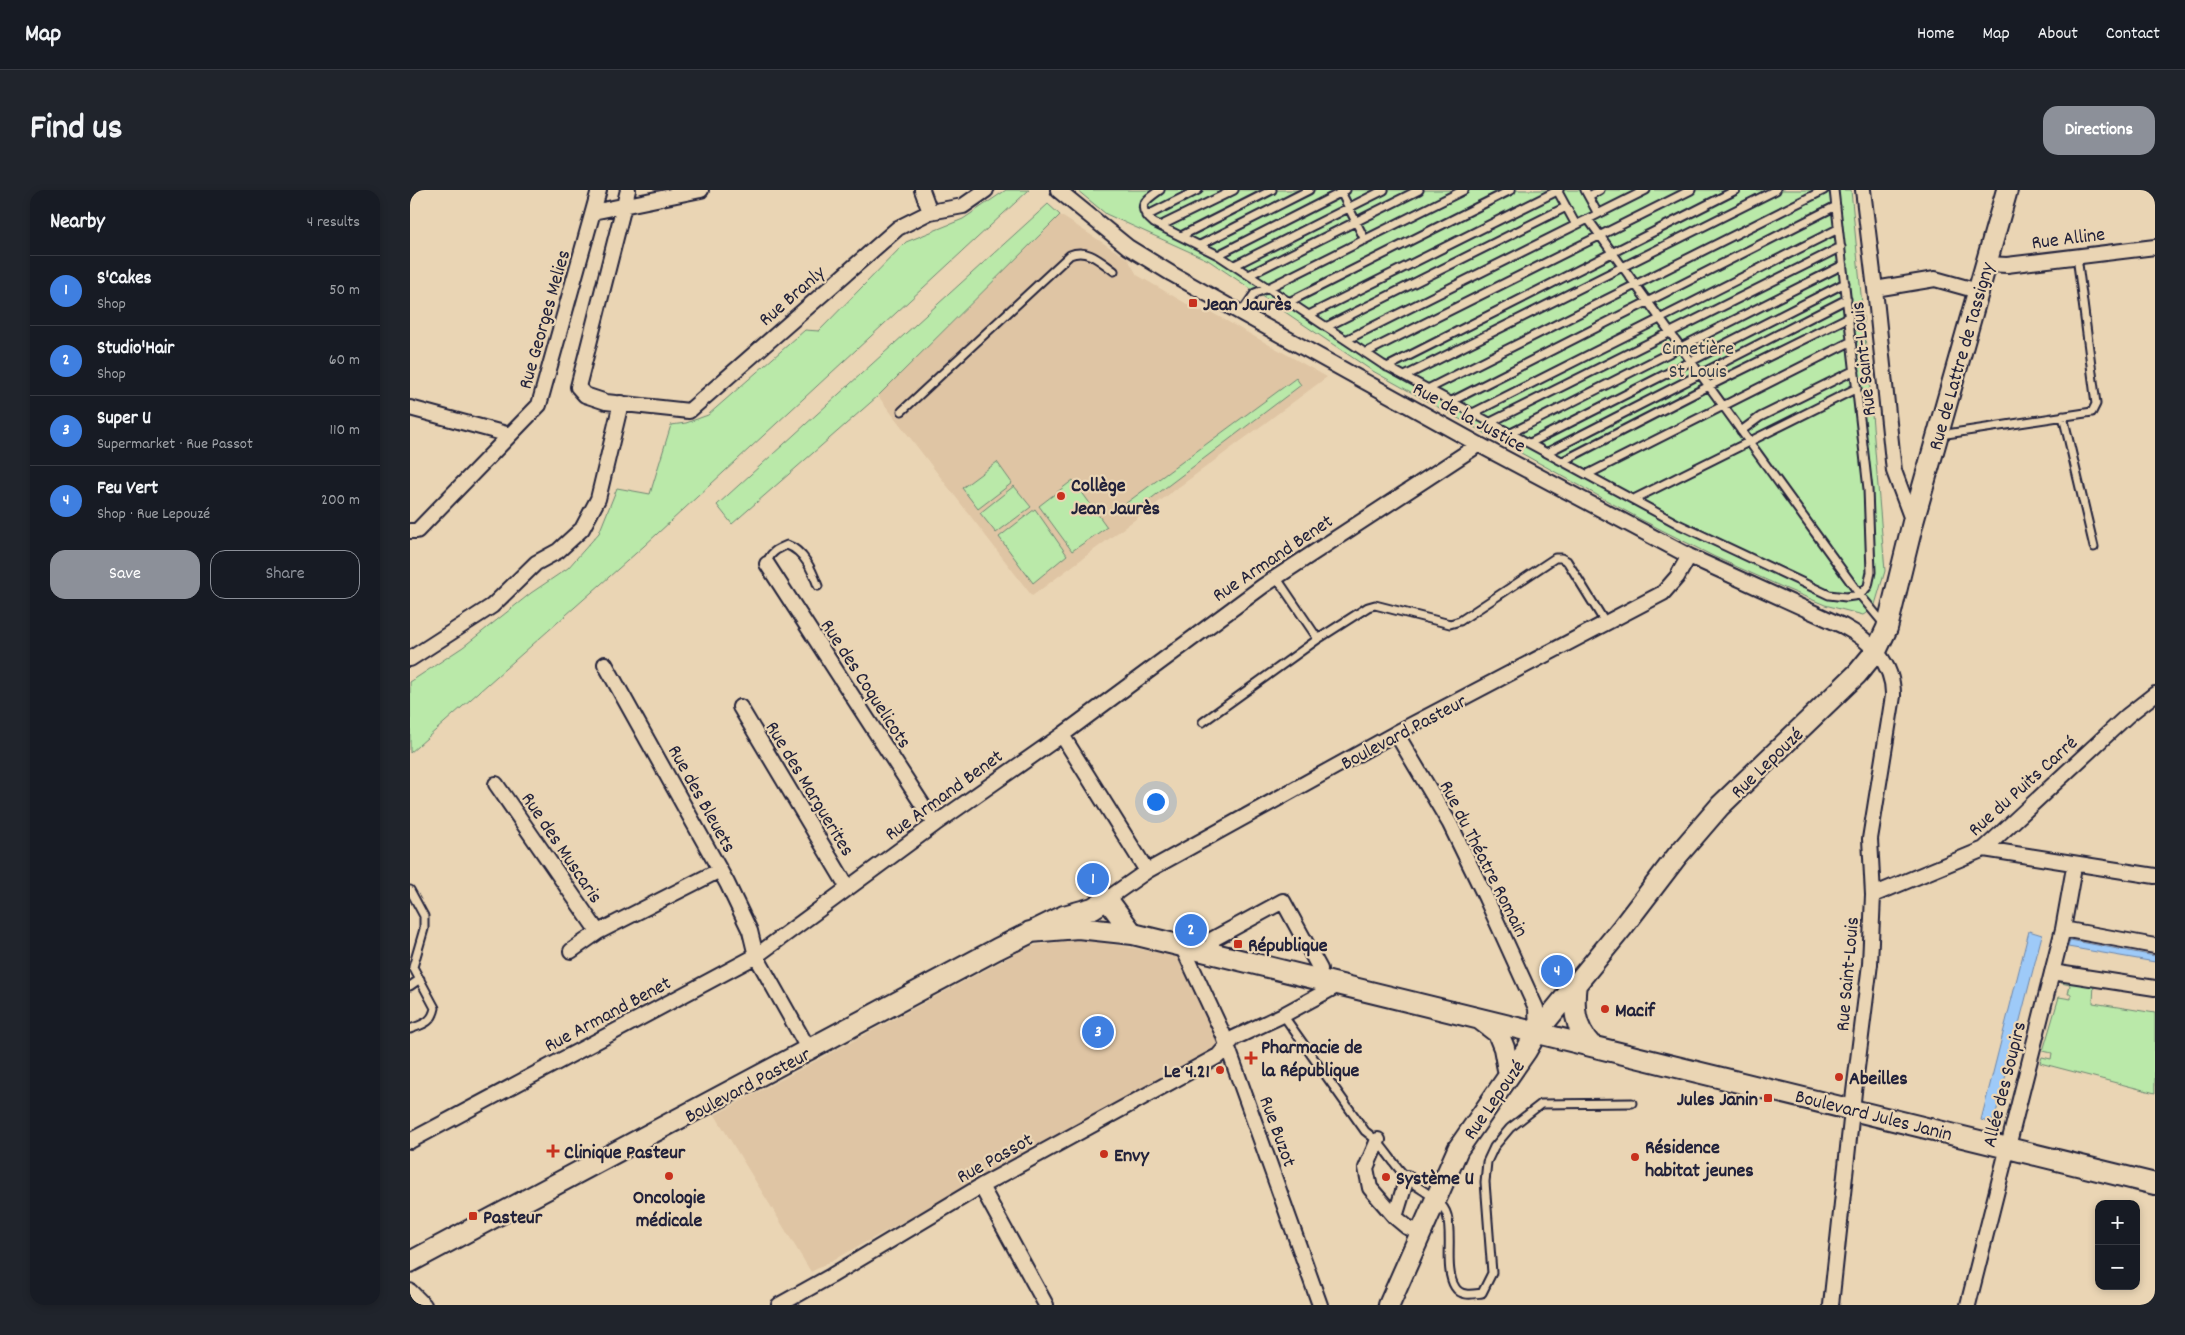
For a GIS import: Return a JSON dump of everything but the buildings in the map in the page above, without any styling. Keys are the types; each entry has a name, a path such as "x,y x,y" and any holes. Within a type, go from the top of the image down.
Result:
{"main road":[{"name":"Rue de Lattre de Tassigny","path":"1913,522 2007,190"},
{"name":"Rue Lepouzé","path":"1391,1304 1420,1232 1458,1149 1537,1032 1622,928 1677,856 1720,806 1857,674 1876,651 1887,628 1913,522"},
{"path":"1107,899 1133,934"},
{"name":"Boulevard Pasteur","path":"410,1262 1030,932 1064,916 1093,908 1107,899"},
{"name":"Boulevard Jules Janin","path":"1030,932 1078,928 1133,934 1537,1032 1650,1064 1852,1109 2008,1147 2098,1174 2155,1184"},
{"path":"1576,984 1574,1000 1577,1020 1581,1034 1591,1046"},
{"path":"1480,1018 1498,1033 1504,1048 1509,1075"}],"street":[{"name":"Rue Georges Melies","path":"410,531 417,531 539,405 599,190"},
{"path":"623,207 628,190"},
{"path":"593,212 701,190"},
{"path":"922,190 930,212"},
{"name":"Rue Branly","path":"623,207 578,387 585,396 606,402 689,411 898,228 930,212 963,206 986,190"},
{"name":"Rue de la Justice","path":"1058,190 1128,247 1241,313 1476,443 1689,556 1843,626 1858,634 1876,651"},
{"name":"Rue Saint-Louis","path":"1863,190 1894,470 1913,522"},
{"name":"Rue Alline","path":"1986,264 1999,266 2155,246"},
{"path":"1875,289 1935,279 1978,291"},
{"path":"410,659 492,606 536,563 558,551 582,529 598,499 621,403"},
{"path":"410,408 510,435"},
{"name":"Rue Armand Benet","path":"410,1141 756,956 935,824 1062,735 1276,577 1425,481 1472,449 1476,443"},
{"name":"Boulevard Pasteur","path":"1107,899 1147,871 1396,734 1663,592 1677,577 1689,556"},
{"name":"Rue des Coquelicots","path":"766,564 935,824"},
{"name":"Rue Saint-Louis","path":"1831,1305 1870,964 1873,894 1870,839 1894,696 1894,681 1876,651"},
{"name":"Rue des Bleuets","path":"605,664 720,870 750,931 756,956 809,1050"},
{"name":"Rue du Puits Carré","path":"1873,894 1984,849 2127,716 2155,694"},
{"name":"Rue des Marguerites","path":"740,707 848,888"},
{"name":"Rue du Théatre Romain","path":"1396,734 1450,824 1478,881 1536,1008 1537,1032"},
{"path":"1062,735 1147,871"},
{"name":"Rue des Muscaris","path":"496,784 598,932"},
{"path":"1984,849 2155,876"},
{"name":"Rue des Muscaris","path":"571,951 598,932 720,870"},
{"name":"Allée des Soupirs","path":"1968,1305 2063,929 2073,873"},
{"path":"1210,953 1212,939 1283,901 1320,969 1318,979"},
{"path":"2063,929 2155,946"},
{"name":"Rue Buzot","path":"1182,946 1227,1044 1320,1305"},
{"path":"2052,972 2155,988"},
{"name":"Rue Passot","path":"779,1305 981,1186 1218,1056 1234,1038 1283,1015 1340,984"},
{"path":"1378,1140 1366,1168 1370,1188 1395,1217 1407,1227 1420,1232"},
{"path":"1395,1217 1407,1178"},
{"path":"981,1186 1046,1305"},
{"path":"410,1290 424,1305"}],"lane":[{"path":"1160,190 1145,200 1142,208 1146,216 1160,226 1200,245 1235,265 1387,367 1563,460 1678,524 1829,595 1846,597 1860,595 1868,586 1872,572 1868,489 1834,190"},
{"path":"1146,216 1198,190"},
{"path":"1160,226 1234,190"},
{"path":"1181,236 1272,190"},
{"path":"1200,245 1309,190"},
{"path":"1235,265 1384,190"},
{"path":"1249,275 1419,190"},
{"path":"1241,313 1255,293 1464,190"},
{"path":"1289,302 1512,190"},
{"path":"1309,315 1558,190 1576,225"},
{"path":"1598,214 1587,193 1600,190"},
{"path":"1346,340 1646,190"},
{"path":"1365,353 1691,190"},
{"path":"1387,367 1736,190"},
{"path":"1405,376 1776,190"},
{"path":"1428,388 1824,190"},
{"path":"1218,255 1343,191 1365,240"},
{"path":"1452,402 1836,206"},
{"path":"1326,327 1566,207"},
{"path":"1588,219 1860,595 1887,628"},
{"path":"1473,412 1838,229"},
{"path":"1491,422 1841,247"},
{"path":"902,411 1070,255 1078,252 1086,253 1114,271"},
{"path":"1937,436 2092,412 2096,404 2077,256"},
{"path":"1511,433 1843,265"},
{"path":"1530,443 1845,283"},
{"path":"1548,452 1699,373 1847,299"},
{"path":"1563,460 1849,317"},
{"path":"1588,474 1852,342"},
{"path":"1741,431 1760,417 1855,370"},
{"path":"1634,499 1857,388"},
{"path":"2063,416 2094,547"},
{"path":"766,564 770,555 787,545 794,548 806,560 818,586"},
{"path":"1203,722 1318,639 1368,606 1376,605 1450,624 1460,621 1555,558 1567,561 1606,624"},
{"path":"1276,577 1318,639"},
{"path":"410,1029 429,1022 434,1016 435,1008 413,967 424,929 424,916 411,893"},
{"path":"410,986 420,979"},
{"path":"1283,1015 1365,1131 1378,1140 1407,1178 1435,1198 1446,1213 1450,1239 1450,1275 1455,1288 1468,1295 1482,1293 1492,1273 1485,1182 1487,1162 1494,1147 1510,1128 1541,1104 1632,1103"}],"shaded area":[{"name":"Collège Jean Jaurès","path":"1060,215 1128,259 1137,275 1199,311 1207,310 1327,377 1032,596 878,396"},
{"path":"1081,939 1179,956 1219,1040 1212,1050 1163,1080 811,1272 715,1115 1030,946"}],"green space":[{"path":"1006,190 1029,190 644,546 410,753 410,682 463,647 531,593 568,568 599,533 617,488 650,494 671,425 686,423 708,415 805,330 819,331 906,242 963,219"},
{"name":"Cimetière St Louis","path":"1077,190 1851,190 1885,571 1874,608 1863,615 1825,605 1715,557 1642,520 1371,370 1208,260 1106,214"},
{"path":"1048,204 1060,215 878,396 732,524 717,505"},
{"path":"1296,378 1301,385 1132,513 1125,504"},
{"path":"997,462 1012,483 978,509 962,488"},
{"path":"1073,480 1107,527 1072,551 1039,506"},
{"path":"1014,486 1031,507 996,533 980,513"},
{"path":"1035,509 1067,555 1033,583 999,537"},
{"path":"2065,979 2094,983 2093,1003 2155,1013 2155,1093 2040,1063 2042,1057 2051,1059 2052,1053 2043,1051 2059,997 2071,999 2071,994 2068,994 2070,985 2061,983"}],"water":[{"path":"2029,931 2042,935 1996,1113 1991,1123 1981,1120"},
{"path":"2070,940 2155,956 2155,962 2068,947"}],"place":[{"name":"Jean Jaurès","path":"1193,303"},
{"name":"Collège Jean Jaurès","path":"1061,496"},
{"name":"S'Cakes","path":"1093,879"},
{"name":"Studio'Hair","path":"1191,930"},
{"name":"République","path":"1238,944"},
{"name":"Feu Vert","path":"1557,971"},
{"name":"Macif","path":"1605,1009"},
{"name":"Super U","path":"1098,1032"},
{"name":"Pharmacie de la République","path":"1251,1058"},
{"name":"Le 4.21","path":"1220,1070"},
{"name":"Abeilles","path":"1839,1077"},
{"name":"Jules Janin","path":"1768,1098"},
{"name":"Clinique Pasteur","path":"553,1151"},
{"name":"Envy","path":"1104,1154"},
{"name":"Résidence habitat jeunes","path":"1635,1157"},
{"name":"Oncologie médicale","path":"669,1176"},
{"name":"Système U","path":"1386,1177"},
{"name":"Pasteur","path":"473,1216"}]}
